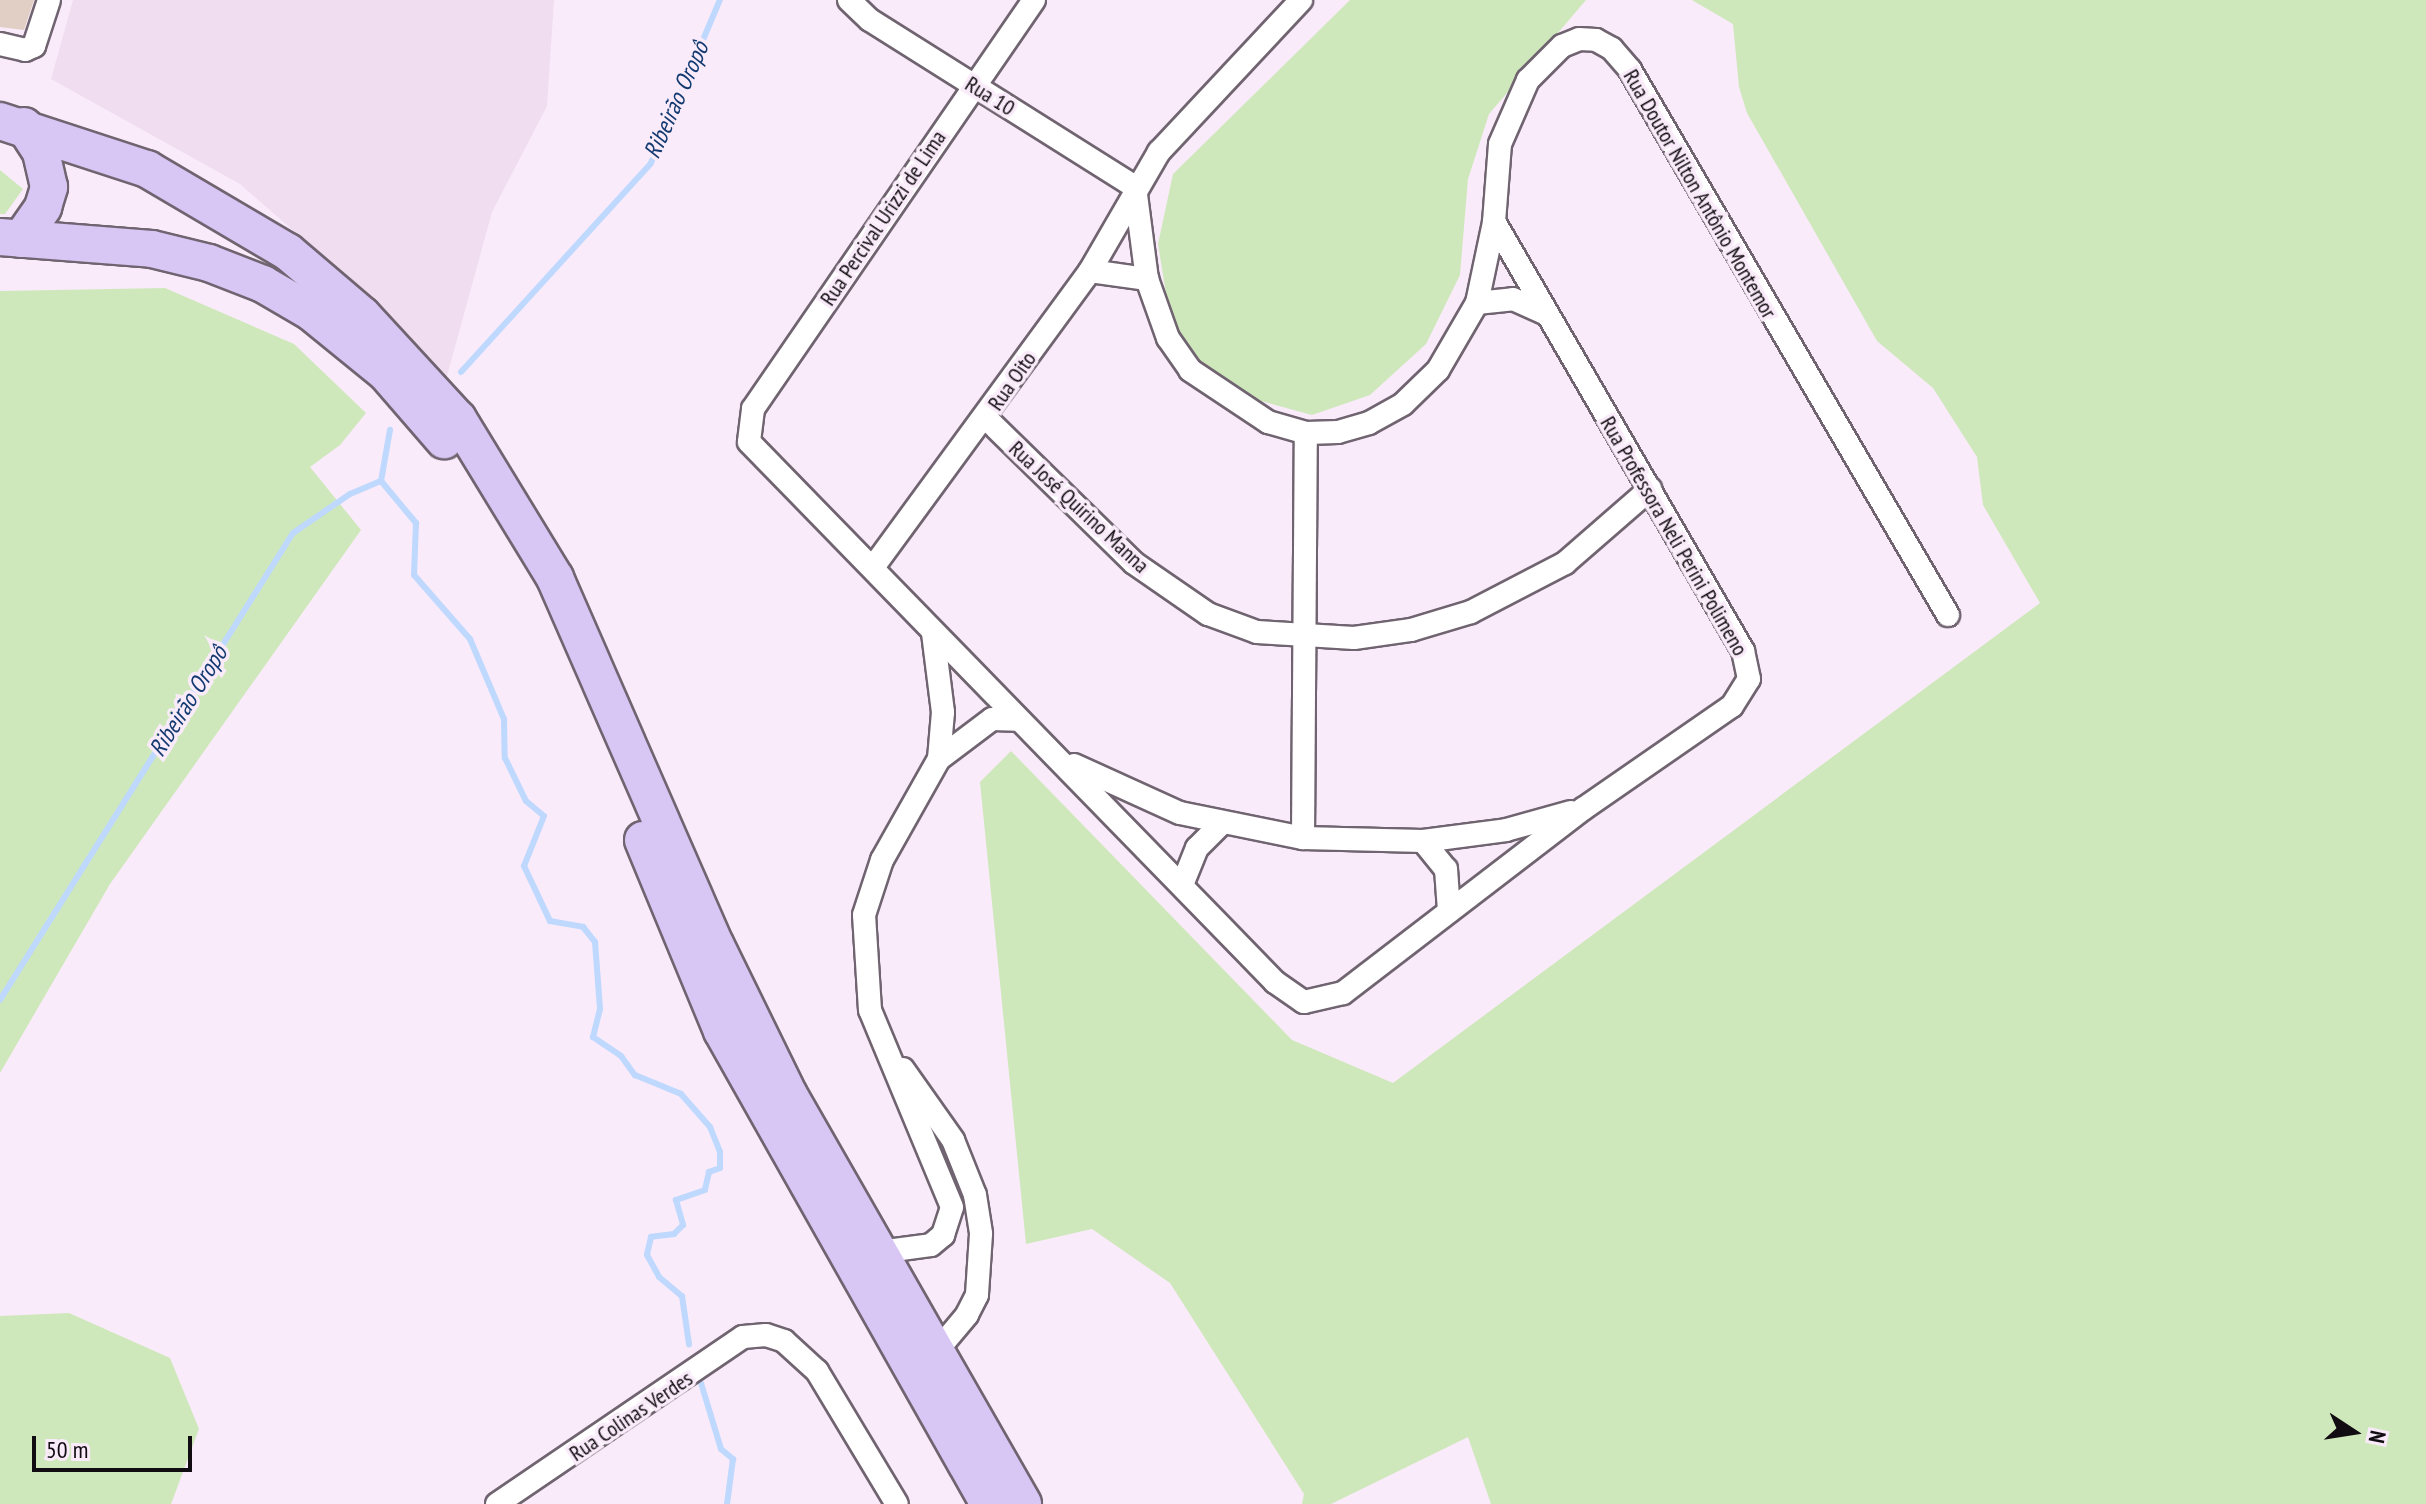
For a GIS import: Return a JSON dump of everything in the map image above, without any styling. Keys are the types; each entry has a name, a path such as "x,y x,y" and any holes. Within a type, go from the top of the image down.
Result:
{"highway":[{"path":"10,238 43,207 49,187 41,152 12,124"},
{"path":"12,124 147,169 288,252 381,333 458,419 555,578 753,1025 1023,1504"},
{"path":"10,238 152,249 209,263 263,284 311,312 386,373 452,449 507,536 554,631 722,1031 989,1504"}],"street":[{"path":"0,44 25,50 37,39 49,0"},
{"name":"Rua 10","path":"849,0 870,20 1135,187"},
{"name":"Rua Percival Urizzi de Lima","path":"874,566 749,442 753,409 972,85 1034,0"},
{"path":"1135,187 1198,107 1301,0"},
{"name":"Rua Doutor Nilton Antônio Montemor","path":"1135,187 1147,279 1168,338 1190,370 1268,422 1306,433 1338,432 1403,404 1438,370 1477,303 1494,222 1500,144 1528,80 1545,59 1579,39 1596,40 1612,49 1630,70 1948,615"},
{"name":"Rua Oito","path":"874,566 986,418 1090,271 1135,187"},
{"name":"Rua Professora Neli Perini Polimeno","path":"1182,885 1275,982 1304,1002 1343,993 1583,809 1732,706 1749,679 1743,651 1494,222"},
{"path":"1090,271 1147,279"},
{"path":"1477,303 1513,299 1546,314"},
{"name":"Rua José Quirino Manna","path":"986,418 1134,563 1174,592 1233,625 1306,637 1354,638 1411,630 1471,612 1565,563 1650,489"},
{"path":"1303,838 1306,433"},
{"path":"874,566 1017,720 1058,757 1182,885 1197,848 1221,824"},
{"path":"933,631 943,712 939,759"},
{"path":"879,1252 931,1245 943,1235 952,1207 870,1010 864,915 882,860 939,759 992,719 1017,720"},
{"path":"1058,757 1131,793 1221,824 1303,838 1423,841 1506,830 1583,809"},
{"path":"1423,841 1446,869 1449,911"},
{"path":"886,1049 929,1099 953,1140 977,1208 983,1262 977,1295 967,1315 936,1352"},
{"name":"Rua Colinas Verdes","path":"497,1504 743,1337 766,1335 784,1341 817,1371 897,1504"}],"shaded area":[{"path":"73,0 554,0 547,106 492,212 444,387 359,288 240,184 51,79"}],"green space":[{"path":"1350,0 1586,0 1489,114 1468,179 1460,275 1426,344 1370,395 1312,415 1250,398 1197,367 1169,312 1158,244 1173,174"},
{"path":"1692,0 2426,0 2426,1504 1491,1504 1468,1437 1331,1504 1302,1504 1304,1494 1170,1283 1092,1229 1026,1244 980,782 1011,751 1292,1040 1393,1083 2040,603 1983,505 1977,457 1933,388 1877,341 1747,113 1739,87 1733,24"},
{"path":"0,170 23,189 5,214 0,214"},
{"path":"165,288 294,344 366,413 340,445 310,467 361,530 110,884 0,1073 0,291"},
{"path":"69,1313 170,1358 199,1429 171,1504 0,1504 0,1316"}],"building":[{"path":"0,0 34,0 24,30 0,27"}],"waterway":[{"name":"Ribeirão Oropô","path":"461,372 651,163 720,0"},
{"name":"Ribeirão Oropô","path":"0,1000 293,533 350,494 381,481 390,430"},
{"path":"381,481 416,523 414,575 470,639 504,719 505,758 526,801 544,816 524,866 550,921 583,927 595,942 600,1009 593,1037 621,1056 635,1075 681,1094 710,1127 720,1152 720,1168 709,1172 705,1190 676,1200 683,1225 674,1234 651,1237 647,1255 659,1277 682,1296 689,1344"},
{"path":"701,1383 721,1449 733,1459 727,1504"}]}
